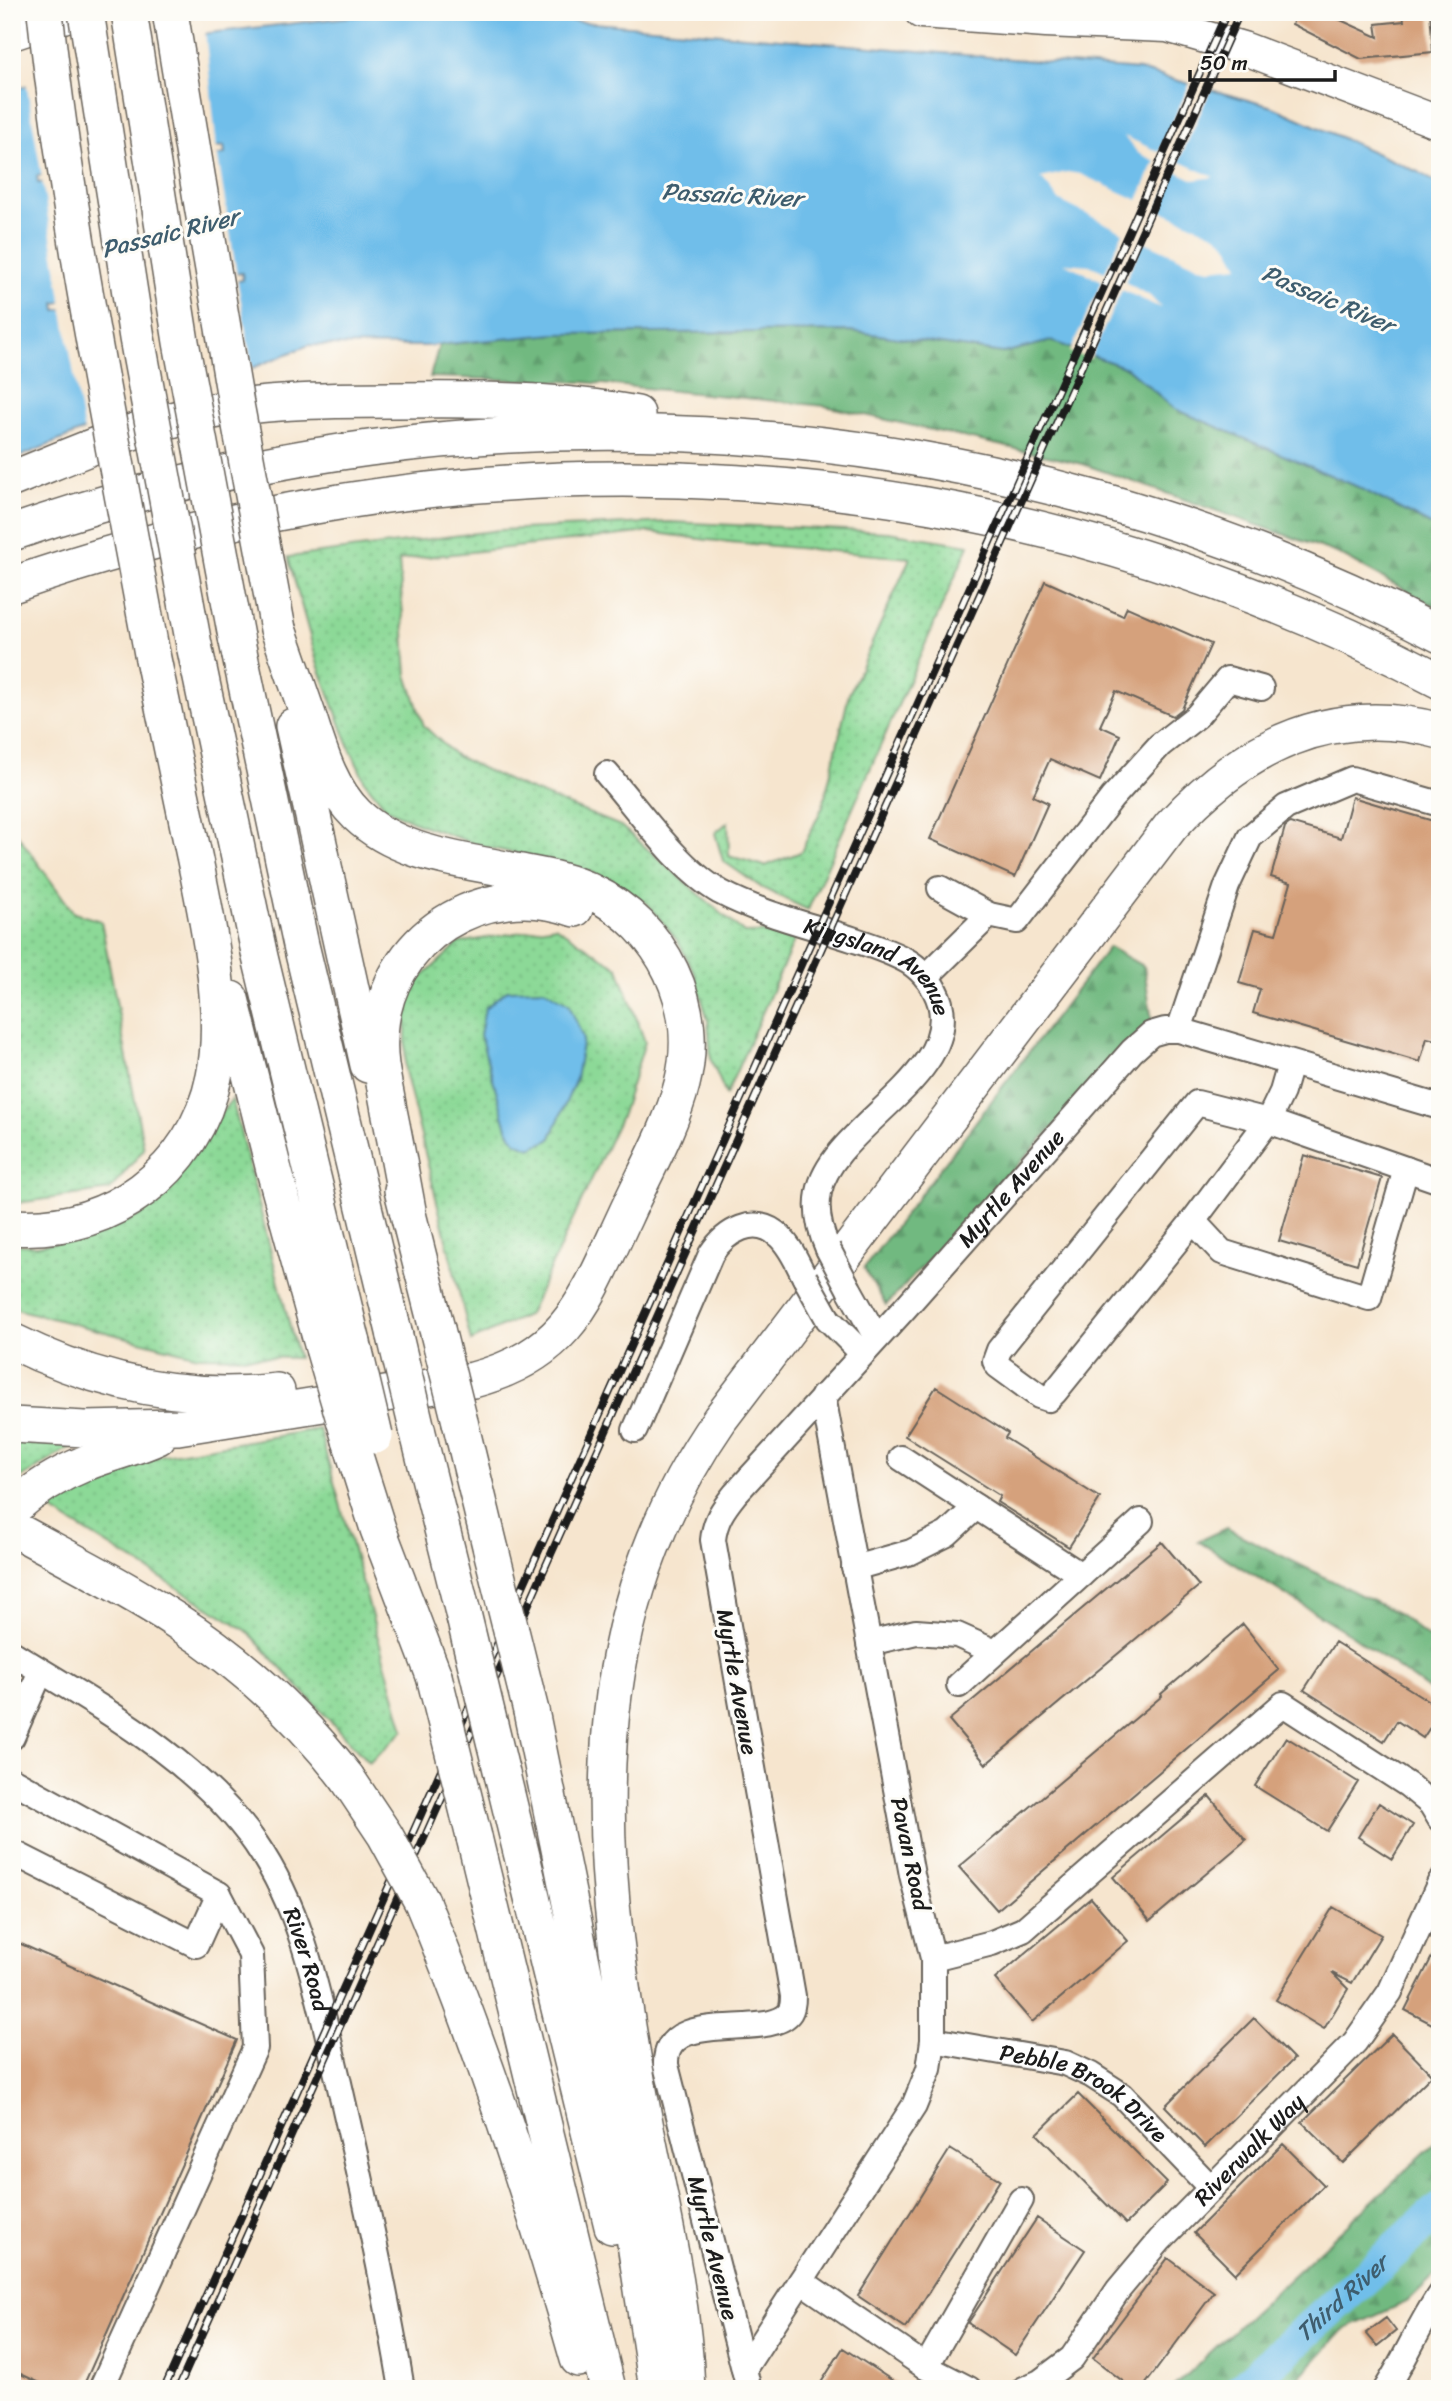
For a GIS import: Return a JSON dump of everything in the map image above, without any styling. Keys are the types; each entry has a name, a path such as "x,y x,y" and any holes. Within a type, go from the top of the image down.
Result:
{"highway":[{"path":"36,12 51,71"},
{"path":"12,1227 35,1228 70,1223 120,1204 150,1184 164,1171 196,1129 215,1074 218,1037 210,940 152,654 92,332 51,71 45,12"},
{"path":"86,12 137,338 194,645 338,1345 434,1675 608,2389"},
{"path":"129,12 183,355 236,637 304,957 652,2389"},
{"path":"170,12 233,390 278,629 282,673 370,1074 408,1210 531,1711 623,2165 657,2389"},
{"path":"190,12 201,199"},
{"path":"12,479 142,429 189,416 229,409 339,401 538,403 620,411 726,435"},
{"path":"12,533 186,481 363,448 549,432 631,431 726,435 825,444 927,460 1033,482 1098,499 1169,520 1269,557 1364,597 1440,635"},
{"path":"12,585 171,538 326,505 416,491 592,478 663,478 803,486 976,514 1079,538 1147,558 1280,606 1440,681"},
{"path":"12,604 171,538"},
{"path":"12,1425 56,1429 178,1427 473,1380 530,1358 562,1331 588,1295 672,1113 685,1068 686,1024 677,982 649,936 623,910 590,891 572,884 411,848 382,834 355,813 344,800 328,771 278,629"},
{"path":"687,2389 678,2298 621,1984 608,1842 608,1746 616,1671 634,1594 665,1514 691,1463 720,1419 1171,826 1200,795 1232,768 1250,757 1286,740 1328,727 1377,721 1440,730"},
{"path":"200,884 277,1181 338,1345"},
{"path":"12,1341 65,1364 122,1382 175,1391 235,1394 316,1385 469,1360 507,1346 528,1332 546,1315 567,1282 652,1102 664,1062 664,1019 656,989 641,962 609,927 565,905 535,899 504,900 475,907 446,921 409,957 392,987 383,1013 380,1036 382,1074 408,1210"},
{"path":"12,1408 68,1422 115,1429"},
{"path":"178,1427 134,1448 89,1462 62,1474 34,1491 13,1522 205,1640 286,1709 347,1778 385,1835 422,1902 467,2015 517,2159 587,2389"}],"main road":[{"path":"12,34 78,12"},
{"path":"921,12 1046,17 1167,26 1268,57 1440,123"}],"street":[{"path":"940,888 989,915 1017,921 1112,798 1160,745 1197,716 1228,679 1261,688"},
{"name":"Kingsland Avenue","path":"607,774 682,861 718,890 754,907 897,956 910,962 933,986 941,1007 942,1019 937,1044 911,1079 829,1167 820,1190 820,1227 849,1289 869,1345"},
{"path":"1440,804 1352,779 1286,807 1250,836 1227,886 1179,1030 1440,1107"},
{"path":"926,977 989,915"},
{"name":"Myrtle Avenue","path":"747,2379 666,2065 666,2055 677,2039 700,2029 778,2021 789,2012 793,2004 713,1539 715,1524 734,1494 905,1308 1132,1051 1151,1034 1179,1030"},
{"path":"1290,1064 1282,1092 1268,1121 1193,1222 1048,1399 1039,1396 998,1366 995,1361 999,1350 1197,1103 1268,1121 1440,1181"},
{"path":"1193,1222 1222,1252 1369,1298 1406,1169"},
{"path":"635,1430 711,1254 720,1240 741,1227 766,1227 778,1235 788,1247 828,1319 869,1345"},
{"name":"Pavan Road","path":"747,2379 801,2281 914,2106 929,2069 933,2040 933,1958 912,1875 823,1396"},
{"path":"901,1458 1081,1576"},
{"path":"855,1568 911,1552 947,1534 976,1507"},
{"path":"959,1685 1141,1521"},
{"path":"869,1643 916,1632 957,1635 995,1652"},
{"name":"River Road","path":"12,1653 170,1754 228,1810 256,1843 277,1877 292,1908 313,1973 370,2216 402,2389"},
{"path":"12,1737 41,1671"},
{"path":"933,1958 992,1943 1023,1930 1283,1704 1408,1785 1431,1804 1440,1819"},
{"path":"12,1780 219,1894 251,1955 255,2048 101,2389"},
{"path":"12,1852 195,1945 219,1894"},
{"name":"Riverwalk Way","path":"1024,2389 1040,2382 1072,2358 1118,2290 1160,2240 1355,2042 1390,1992 1440,1882"},
{"name":"Pebble Brook Drive","path":"933,2040 1065,2063 1091,2075 1122,2095 1211,2188"},
{"path":"926,2367 1021,2200"},
{"path":"801,2281 926,2367 969,2389"},
{"path":"1386,2389 1405,2359 1424,2317 1440,2294"}],"green space":[{"path":"851,331 1003,353 1051,341 1127,368 1175,409 1358,487 1440,530 1440,609 1337,553 1083,464 825,406 583,382 430,377 439,345 555,334"},
{"path":"670,522 888,532 969,545 808,910 762,888 723,861 715,833 728,822 729,856 765,866 801,852 823,806 849,694 910,558 707,540 649,532 399,560 407,675 424,726 456,756 513,783 621,826 744,933 798,932 726,1095 711,1060 708,1021 694,972 677,940 648,904 611,880 571,865 481,846 419,824 387,809 365,782 317,662 288,557 500,530"},
{"path":"12,827 74,913 101,921 144,1149 110,1190 18,1203 12,1201 12,949 15,948 12,933"},
{"path":"555,926 618,968 645,1042 622,1114 529,1314 471,1341 405,1071 407,991 459,943"},
{"path":"1109,947 1144,967 1152,1022 886,1305 864,1268"},
{"path":"232,1099 298,1358 198,1356 12,1308 12,1244 36,1246 96,1235 143,1214"},
{"path":"319,1429 404,1730 369,1763 247,1631 43,1505 147,1458"},
{"path":"12,1433 75,1444 12,1484"},
{"path":"1226,1528 1399,1614 1440,1647 1440,1698 1353,1636 1198,1541"},
{"path":"1440,2138 1440,2270 1407,2302 1343,2330 1289,2389 1171,2389"}],"water":[{"name":"Passaic River","path":"376,14 548,19 1139,70 1273,107 1418,172 1440,185 1440,530 1358,487 1175,409 1127,368 1051,341 1003,353 851,331 555,334 426,346 309,345 12,460 12,90 209,33","holes":["224,146 225,154 38,183 37,176","242,273 243,280 56,310 55,303"]},
{"path":"544,989 569,1004 583,1038 576,1079 550,1140 530,1148 516,1142 507,1128 480,1035 485,1008 507,990"}],"pier":[{"path":"205,30 217,151 42,179 26,82"},
{"path":"1191,81 1212,87 1179,161 1214,177 1194,180 1175,171 1158,209 1216,235 1226,243 1239,266 1210,269 1200,267 1143,241 1125,282 1150,296 1161,308 1122,290 1090,359 1070,352 1102,281 1064,263 1089,265 1105,272 1123,232 1060,201 1041,178 1067,172 1080,174 1138,200 1155,161 1138,153 1124,136 1159,152"},
{"path":"217,151 237,276 62,305 42,180"},
{"path":"237,278 253,372 84,432 62,306"}],"building":[{"path":"1298,12 1323,12 1378,37 1376,24 1404,21 1403,12 1430,12 1433,52 1361,59 1292,24"},
{"path":"1045,581 1123,616 1127,607 1211,644 1182,709 1173,716 1116,691 1100,726 1120,735 1100,781 1050,759 1033,796 1048,803 1015,877 930,839"},
{"path":"1352,797 1440,823 1440,1041 1427,1038 1420,1062 1253,1013 1260,989 1239,983 1255,929 1276,934 1291,883 1271,877 1285,827 1290,823 1341,838"},
{"path":"1304,1155 1382,1178 1357,1264 1279,1241"},
{"path":"936,1387 1008,1433 1005,1438 1100,1498 1069,1547 997,1502 1000,1496 905,1436"},
{"path":"1162,1542 1199,1586 986,1764 949,1720"},
{"path":"1243,1624 1279,1670 997,1910 959,1867"},
{"path":"1335,1642 1440,1708 1423,1738 1397,1721 1384,1741 1304,1690"},
{"path":"1286,1737 1358,1782 1327,1831 1255,1786"},
{"path":"1209,1796 1246,1840 1150,1921 1113,1877"},
{"path":"1379,1803 1413,1825 1392,1859 1358,1837"},
{"path":"1091,1898 1128,1941 1032,2022 995,1979"},
{"path":"1333,1907 1381,1935 1352,1983 1332,1973 1348,1989 1324,2029 1276,2000"},
{"path":"12,1940 237,2040 82,2389 53,2389 12,2370"},
{"path":"1440,1941 1440,2028 1405,2010"},
{"path":"1254,2018 1294,2059 1205,2147 1165,2106"},
{"path":"1392,2034 1432,2075 1343,2163 1302,2122"},
{"path":"1078,2094 1167,2183 1126,2224 1037,2134"},
{"path":"1283,2144 1324,2185 1235,2274 1194,2233"},
{"path":"950,2149 1000,2180 906,2328 858,2296"},
{"path":"1037,2218 1085,2250 1015,2355 968,2323"},
{"path":"1168,2258 1214,2292 1142,2389 1133,2389 1093,2358"},
{"path":"1386,2318 1396,2331 1377,2346 1366,2333"},
{"path":"843,2348 905,2389 817,2389"}],"waterway":[{"name":"Third River","path":"1242,2389 1440,2209"}],"railway":[{"path":"164,2389 1227,12"},
{"path":"178,2389 1240,12"}]}
